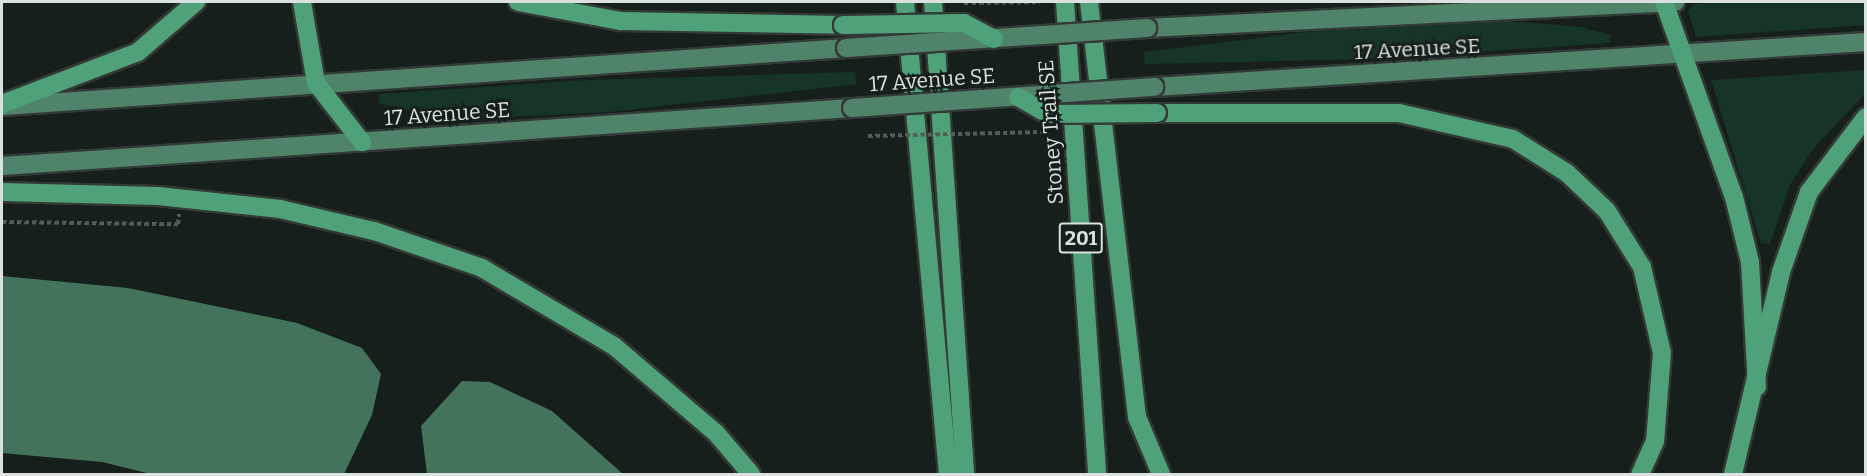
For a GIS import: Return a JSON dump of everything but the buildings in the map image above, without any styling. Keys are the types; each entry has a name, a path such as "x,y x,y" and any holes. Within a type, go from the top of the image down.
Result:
{"highway":[{"path":"2,105 138,52 196,2"},
{"path":"302,2 316,83 362,142"},
{"path":"518,2 621,21 843,25 964,23 993,39"},
{"path":"905,2 948,474"},
{"path":"933,2 965,474"},
{"name":"Stoney Trail SE","path":"1065,2 1097,474"},
{"path":"1089,2 1137,417 1161,474"},
{"path":"1669,2 1750,262 1757,387"},
{"path":"1018,97 1048,114 1411,115 1514,139 1567,173 1606,211 1642,267 1662,353 1654,441 1640,474"},
{"path":"1733,474 1757,387 1781,272 1809,192 1866,117"},
{"path":"2,192 158,196 280,208 374,231 482,268 614,346 716,433 751,474"}],"main road":[{"name":"17 Avenue SE","path":"2,105 1147,28 1669,2"},
{"name":"17 Avenue SE","path":"2,166 1154,87 1866,42"}],"path":[{"path":"868,136 1053,132"},
{"path":"2,222 178,224 178,213"}],"shaded area":[{"path":"1865,2 1865,25 1696,37 1688,11 1693,4"},
{"path":"1488,19 1581,27 1611,35 1610,43 1369,59 1145,64 1144,52 1322,30"},
{"path":"1865,70 1865,94 1813,149 1790,185 1770,244 1761,243 1711,80"},
{"path":"855,72 857,84 609,112 488,118 437,116 378,103 380,94 586,80"},
{"path":"2,276 128,288 297,323 362,348 381,374 372,415 344,474 151,474 102,462 2,453"},
{"path":"462,381 490,382 552,411 623,474 427,474 421,426"}]}
